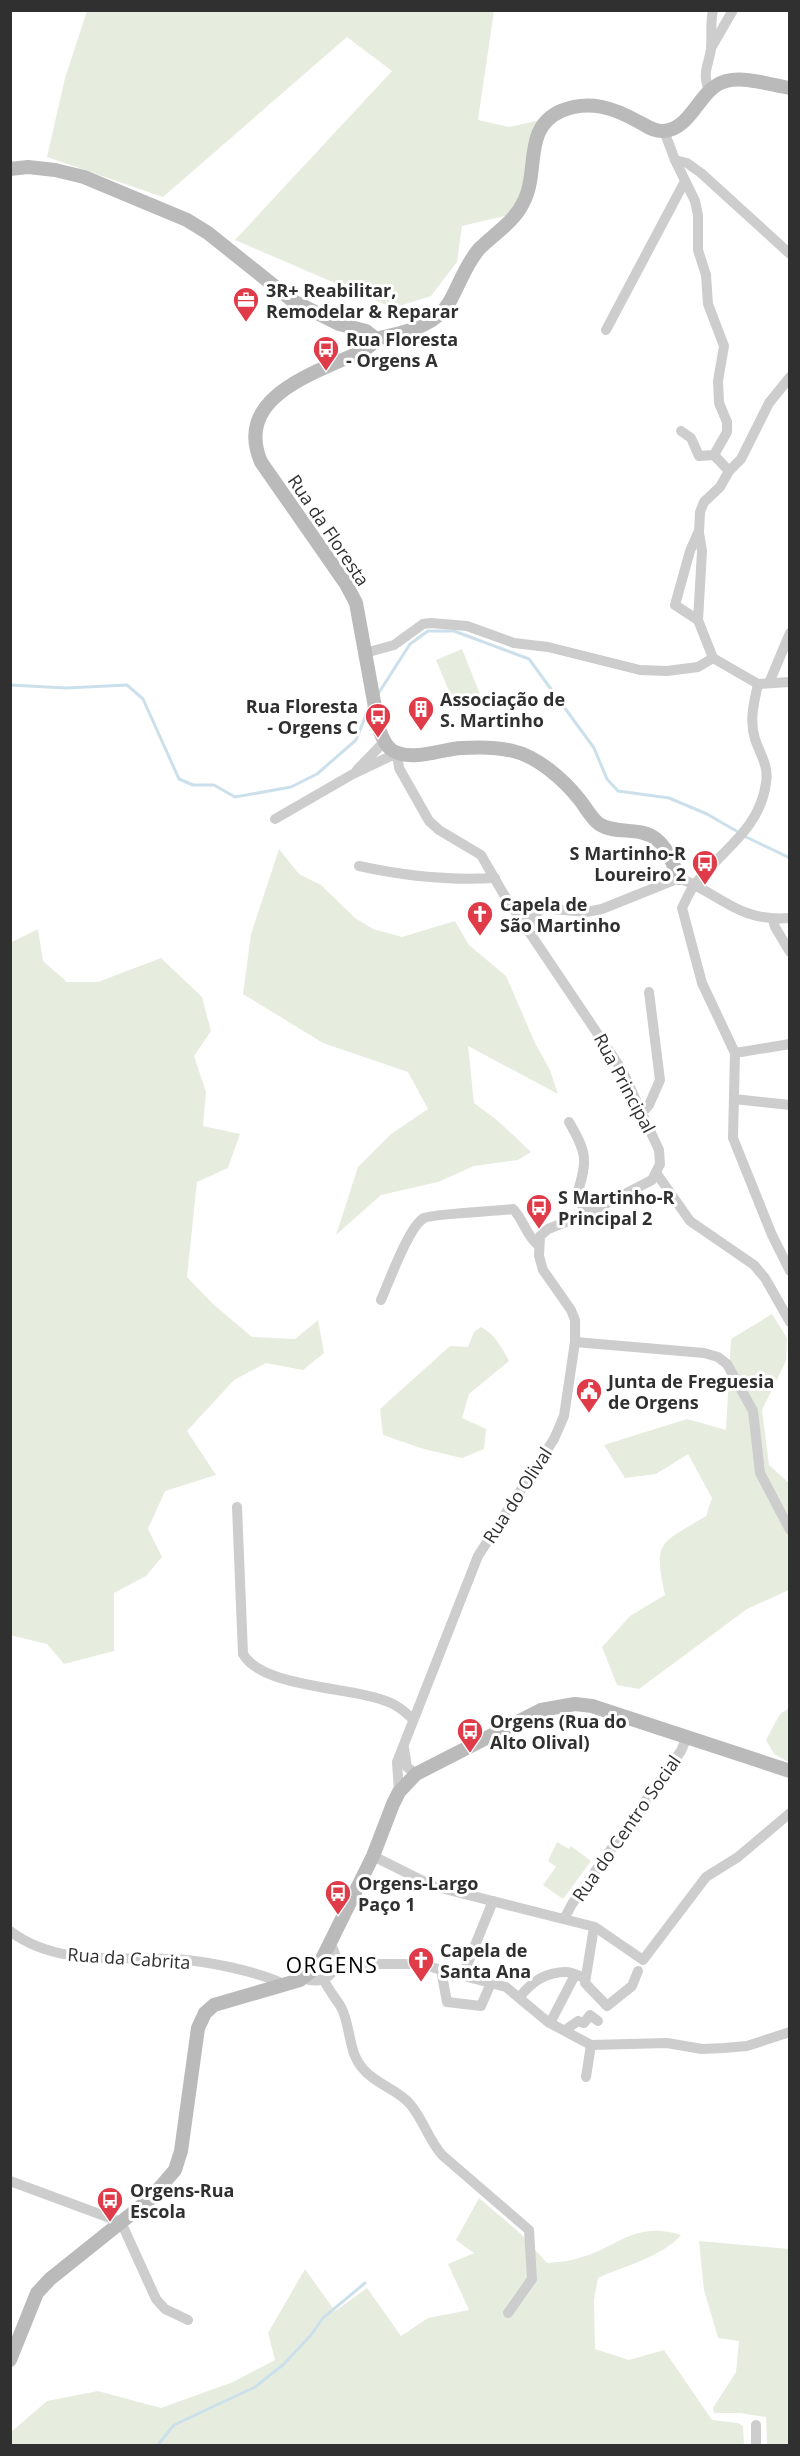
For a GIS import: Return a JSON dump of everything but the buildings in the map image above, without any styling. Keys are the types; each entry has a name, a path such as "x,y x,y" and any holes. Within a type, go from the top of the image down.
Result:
{"street":[{"path":"711,49 709,28 713,10"},
{"path":"709,91 704,75 711,49 733,10"},
{"path":"10,169 28,167 84,177 187,220 208,233 293,301 339,324 366,330 376,339 416,329 439,315 450,303 473,258 517,213 524,201 535,140 540,128 549,117 562,110 586,105 603,106 620,111 653,130 664,131 684,122 709,91 728,81 789,88"},
{"path":"664,131 698,214 698,250 706,275 708,304 724,346 718,381 719,403 727,422 727,432 714,455"},
{"path":"675,160 687,163 701,174 789,254"},
{"path":"606,330 685,181"},
{"name":"Rua da Floresta","path":"376,339 364,350 300,379 282,391 267,405 254,430 254,445 261,462 346,584 356,603 375,708 384,742"},
{"path":"789,377 770,404 748,448 729,471 720,487 704,502 700,512 699,533 702,551 698,620 713,658 764,684 789,682"},
{"path":"681,431 691,438 699,456 714,455"},
{"path":"714,455 729,471"},
{"path":"698,620 675,605 690,551 699,533"},
{"path":"365,653 394,645 423,624 431,623 467,626 514,643 548,647 640,670 667,671 698,667 713,658"},
{"path":"789,633 764,684 752,715 755,738 766,768 766,783 759,811 746,830 695,884 682,908 702,983 735,1053 733,1138 738,1156 789,1271"},
{"path":"352,774 384,742 397,753 408,755 462,748 513,751 528,756 577,796 598,824 608,828 648,833 656,838 663,845 679,878"},
{"path":"275,819 352,774 397,753"},
{"name":"Rua Principal","path":"397,753 399,768 429,821 439,830 481,855 529,932 622,1070 659,1150 657,1174"},
{"path":"359,866 401,875 453,881 495,878"},
{"path":"529,932 530,919 542,908 586,912 602,909 679,878 695,884 737,912 774,920 789,918"},
{"path":"774,920 775,927 789,952"},
{"path":"642,1113 649,1105 660,1080 649,992"},
{"path":"735,1053 789,1044"},
{"path":"734,1099 789,1105"},
{"path":"569,1122 586,1157 586,1165 577,1194 586,1214"},
{"path":"539,1246 540,1236 548,1229 586,1214 652,1180 657,1174 690,1221 754,1265 765,1278 789,1322"},
{"path":"381,1300 416,1224 429,1216 513,1209 518,1214 530,1239 539,1246"},
{"name":"Rua do Olival","path":"399,1792 397,1762 478,1556 554,1439 563,1419 575,1342 575,1320 571,1310 543,1270 539,1246"},
{"path":"575,1342 704,1353 718,1357 727,1364 753,1411 760,1473 789,1530"},
{"path":"237,1507 243,1653 248,1662 267,1674 389,1702 413,1719"},
{"path":"10,2360 14,2343 37,2293 50,2279 150,2199 175,2170 181,2151 198,2028 205,2013 224,2001 286,1985 303,1978 319,1965 373,1856 399,1792 416,1774 541,1710 575,1704 614,1713 789,1771"},
{"name":"Rua do Centro Social","path":"564,1919 572,1904 681,1751 687,1737"},
{"path":"404,1742 407,1767 416,1774"},
{"path":"373,1856 434,1886 594,1927 643,1960 706,1877 738,1857 789,1813"},
{"path":"463,1975 493,1901"},
{"path":"550,2023 580,1977 594,1927"},
{"name":"Rua da Cabrita","path":"13,1937 80,1958 188,1960 272,1978 286,1985"},
{"path":"303,1978 311,1981 324,1980 330,1976 336,1964 336,1957 330,1944"},
{"path":"336,1964 422,1964 506,1987 550,2023 591,2045 668,2043 702,2049 724,2048 747,2046 789,2032"},
{"path":"441,1970 447,2002 481,2006 491,1983"},
{"path":"520,1997 534,1980 565,1972 580,1977 608,2006 632,1986 638,1971"},
{"path":"324,1980 330,1994 340,2006 351,2047 365,2072 410,2104 432,2143 442,2155 529,2230 532,2279 508,2313"},
{"path":"565,2030 578,2021 584,2023 594,2018 594,2005 600,1998"},
{"path":"586,2077 591,2045"},
{"path":"10,2181 121,2222 156,2299 165,2309 188,2320"},
{"path":"756,2425 756,2445"}],"shaded area":[{"path":"87,11 494,11 478,120 509,127 550,118 517,213 462,226 457,262 431,296 393,308 235,240 392,71 347,37 163,197 47,157 65,78"},
{"path":"462,649 482,699 457,710 436,660"},
{"path":"279,849 299,874 321,885 355,918 373,929 402,937 455,921 469,945 506,976 536,1045 550,1070 558,1094 468,1046 474,1103 497,1120 531,1152 518,1160 474,1166 438,1182 381,1195 336,1235 358,1167 391,1134 428,1109 408,1072 323,1043 243,994 251,934"},
{"path":"38,929 43,961 67,982 98,982 161,958 202,997 211,1031 194,1056 206,1092 203,1126 240,1134 228,1168 197,1182 187,1277 213,1304 252,1337 295,1339 318,1320 324,1353 303,1370 266,1363 234,1380 187,1431 216,1475 165,1491 148,1529 162,1557 146,1576 114,1593 114,1651 64,1664 47,1644 10,1635 10,943"},
{"path":"772,1314 787,1338 786,1361 762,1410 769,1465 789,1483 789,1590 747,1609 639,1689 617,1685 602,1647 630,1616 665,1595 660,1563 664,1545 678,1532 706,1516 712,1498 688,1454 656,1474 625,1478 604,1445 687,1419 726,1430 731,1339"},
{"path":"481,1327 494,1337 509,1361 469,1394 462,1418 486,1429 484,1449 462,1458 424,1449 383,1435 380,1409 450,1346 468,1347 474,1332"},
{"path":"789,1708 789,1762 774,1754 766,1740 780,1714"},
{"path":"557,1842 569,1849 571,1846 591,1861 563,1899 543,1885 556,1867 548,1861"},
{"path":"479,2198 521,2234 547,2263 568,2261 590,2254 637,2233 664,2231 681,2235 673,2243 653,2255 598,2278 594,2300 595,2349 629,2360 664,2350 712,2420 738,2423 743,2426 744,2445 11,2446 10,2433 47,2401 98,2391 161,2408 233,2382 275,2360 268,2333 305,2269 335,2311 367,2288 401,2336 428,2318 469,2310 448,2264 474,2253 456,2240"},
{"path":"699,2241 789,2249 789,2445 767,2445 766,2417 740,2413 714,2413 713,2408 736,2372 739,2341 718,2338 704,2290"}],"waterway":[{"path":"378,694 410,644 428,631 454,631 529,659 594,748 607,779 618,791 669,798 707,814 738,832"},
{"path":"10,685 66,688 127,685 143,699 179,779 193,785 214,785 235,797 291,787 317,774 356,740 369,707"},
{"path":"744,836 790,858"},
{"path":"157,2446 174,2425 255,2387 284,2364 311,2335 323,2318 365,2283"}],"place":[{"name":"3R+ Reabilitar, Remodelar & Reparar","path":"246,323"},
{"name":"Rua Floresta - Orgens A","path":"326,372"},
{"name":"Associação de S. Martinho","path":"421,732"},
{"name":"Rua Floresta - Orgens C","path":"378,739"},
{"name":"S Martinho-R Loureiro 2","path":"705,886"},
{"name":"Capela de São Martinho","path":"480,937"},
{"name":"S Martinho-R Principal 2","path":"539,1230"},
{"name":"Junta de Freguesia de Orgens","path":"589,1414"},
{"name":"Orgens (Rua do Alto Olival)","path":"470,1754"},
{"name":"Orgens-Largo Paço 1","path":"338,1916"},
{"name":"Capela de Santa Ana","path":"421,1983"},
{"name":"Orgens-Rua Escola","path":"110,2223"}],"district":[{"name":"ORGENS","path":"332,1965"}]}
